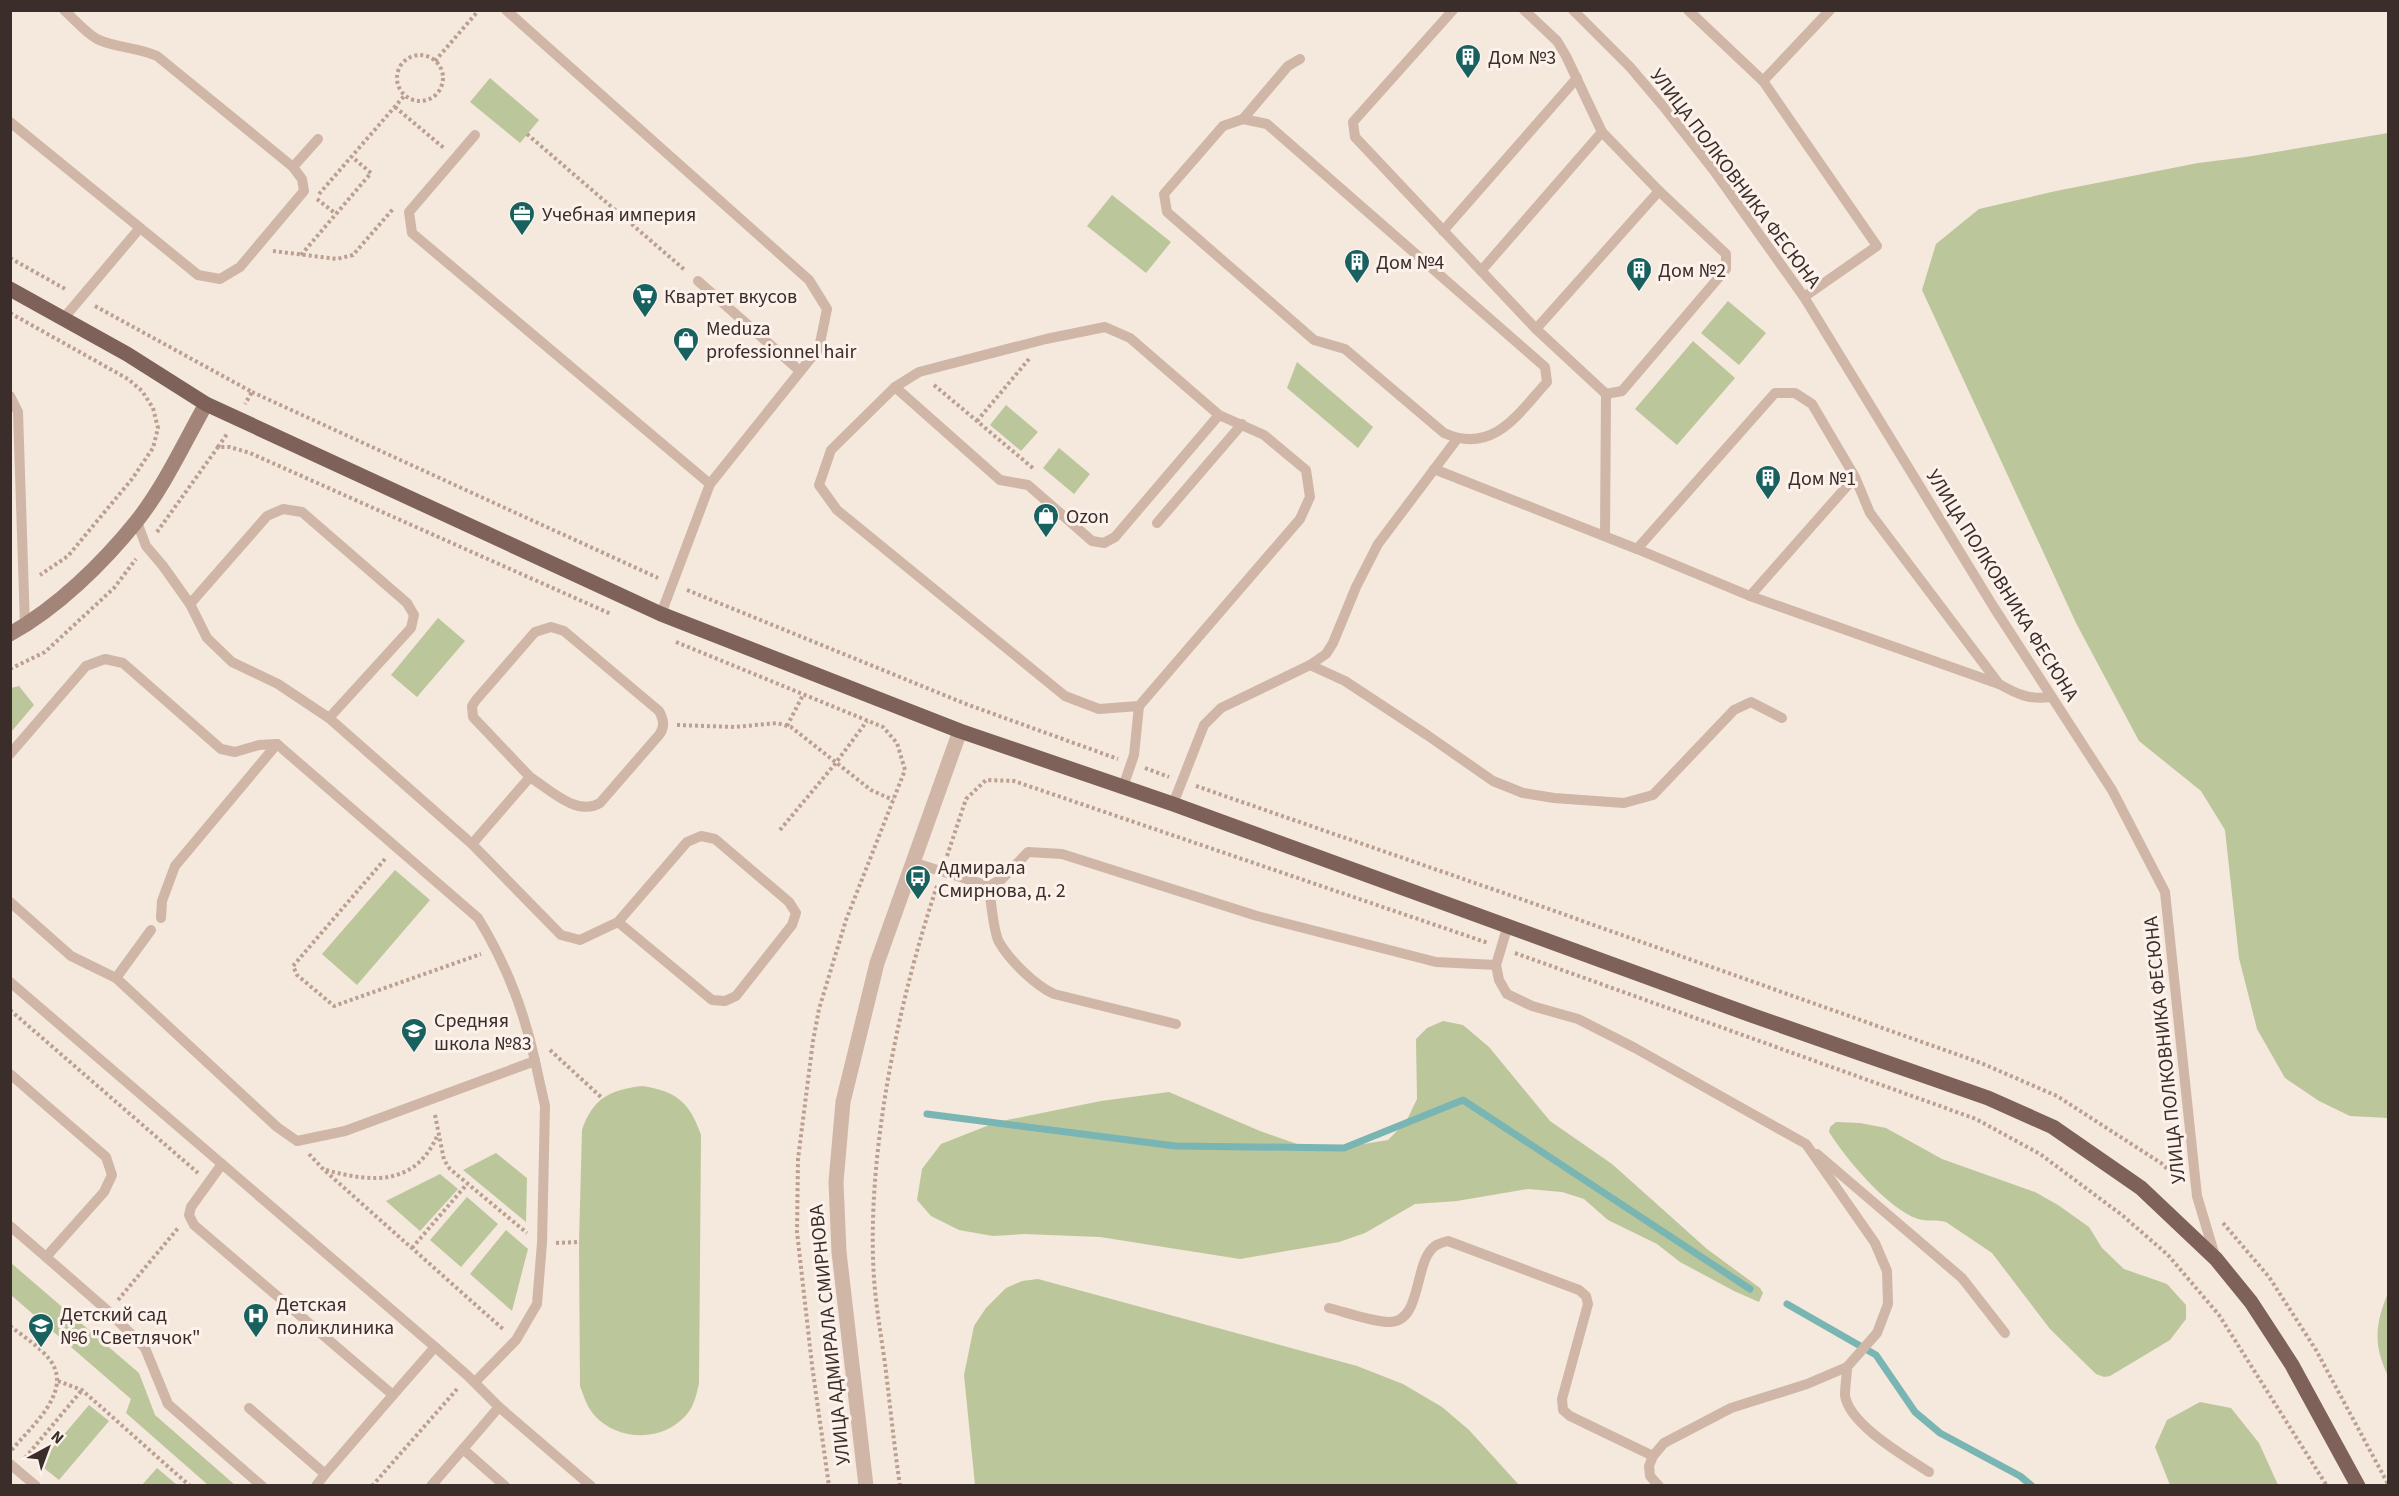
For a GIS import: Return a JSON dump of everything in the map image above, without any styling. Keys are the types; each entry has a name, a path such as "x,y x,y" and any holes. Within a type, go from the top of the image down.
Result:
{"main road":[{"path":"10,289 127,354 206,404 661,614 960,731 1173,804 1751,1015 1988,1098 2052,1127 2141,1188 2216,1259 2251,1302 2292,1365 2358,1485"},
{"path":"10,634 25,626 85,578 137,522 206,404"}],"street":[{"name":"УЛИЦА АДМИРАЛА СМИРНОВА","path":"866,1485 839,1252 836,1182 843,1102 877,963 960,731"}],"lane":[{"path":"10,122 198,275 220,279 240,267 304,191 302,179 293,167 157,56 141,49 96,38 64,10"},
{"path":"506,10 809,280 827,309 819,348 710,484 661,614"},
{"path":"1453,10 1353,122 1354,137 1536,329 1606,394 1605,535"},
{"path":"1524,10 1557,41 1602,132 1659,191 1726,254 1726,269 1622,391 1606,394"},
{"name":"УЛИЦА ПОЛКОВНИКА ФЕСЮНА","path":"1574,10 1630,67 1663,106 1715,172 1804,297 2050,698 2112,790 2165,892 2197,1196 2216,1259"},
{"path":"1688,10 1763,81 1877,246 1804,297"},
{"path":"1763,81 1830,10"},
{"path":"1243,119 1267,124 1545,367 1547,382 1504,429 1483,438 1457,439 1444,433 1345,349 1314,340 1167,212 1164,194 1223,126 1243,119 1288,66 1300,59"},
{"path":"1443,231 1576,78"},
{"path":"1481,271 1602,132"},
{"path":"475,135 409,212 412,233 710,484"},
{"path":"293,167 318,139"},
{"path":"1536,329 1659,191"},
{"path":"63,319 139,229"},
{"path":"698,281 800,371"},
{"path":"1123,787 1134,755 1139,706 1300,519 1311,497 1306,470 1264,435 1219,416 1130,339 1105,327 1046,339 920,372 895,387 831,450 819,485 837,510 1065,696 1099,709 1139,706"},
{"path":"895,387 1000,480 1028,485 1092,541 1104,543 1115,537 1219,416"},
{"path":"1637,549 1775,393 1795,393 1812,404 1855,477 1870,513 1999,684"},
{"path":"10,396 18,411 25,626"},
{"path":"1157,523 1242,424"},
{"path":"1173,804 1204,725 1221,708 1310,666 1326,654 1378,544 1457,439"},
{"path":"1434,469 1605,535 1750,596 1999,684 2021,696 2035,699 2050,698"},
{"path":"1750,596 1855,477"},
{"path":"10,490 20,499"},
{"path":"190,604 267,516 283,509 302,513 407,603 414,615 411,627 328,718"},
{"path":"137,522 146,546 164,566 190,604 207,638 232,662 278,684 328,718 472,844 561,935 580,940 618,922 687,842 701,836 715,839 789,902 796,913 792,925 736,996 725,1001 712,1000 618,922"},
{"path":"550,627 564,631 660,711 664,724 659,735 595,806 588,809 577,807 530,777 473,717 472,706 535,632 550,627"},
{"path":"10,754 86,666 105,658 123,663 221,749 235,752 259,745 277,744 478,918 496,949 529,1032 545,1106 542,1243 537,1305 516,1340 471,1379"},
{"path":"1310,666 1345,681 1493,781 1523,793 1554,798 1624,803 1653,795 1734,710 1751,702 1782,718"},
{"path":"161,918 162,901 175,866 277,744"},
{"path":"472,844 530,777"},
{"path":"912,862 989,886 1002,879 1028,852 1062,854 1257,916 1436,962 1496,965"},
{"path":"989,886 998,941 1028,976 1042,988 1054,994 1176,1024"},
{"path":"10,902 71,956 116,978 277,1127 297,1141 345,1131 535,1061"},
{"path":"1508,925 1496,965 1499,980 1507,994 1532,1006 1578,1019 1635,1048 1806,1144 1914,1234 1962,1278 2005,1333"},
{"path":"116,978 150,930"},
{"path":"10,982 435,1347 499,1407 591,1485"},
{"path":"10,1074 106,1157 112,1175 104,1192 46,1257"},
{"path":"1659,1485 1650,1476 1649,1466 1653,1456 1664,1443 1731,1408 1808,1384 1847,1366 1876,1333 1888,1304 1887,1271 1875,1243 1806,1144"},
{"path":"222,1164 207,1181 191,1207 189,1215 194,1225 393,1395"},
{"path":"10,1226 108,1311 145,1348 168,1404 262,1485"},
{"path":"1329,1308 1388,1322 1402,1319 1409,1310 1428,1255 1434,1246 1448,1241 1580,1290 1586,1296 1588,1304 1562,1399 1563,1410 1570,1416 1653,1456"},
{"path":"316,1485 435,1347"},
{"path":"1847,1366 1845,1397 1858,1419 1871,1433 1929,1472"},
{"path":"431,1485 499,1407"},
{"path":"249,1408 325,1474"},
{"path":"463,1449 504,1485"},
{"path":"14,1466 36,1485"}],"path":[{"path":"435,61 479,10"},
{"path":"420,55 435,61 442,74 442,81 435,95 421,101 405,95 398,85 398,70 402,64 413,56 420,55"},
{"path":"395,107 455,158"},
{"path":"527,134 698,281"},
{"path":"436,157 443,148"},
{"path":"301,255 371,173 352,157"},
{"path":"316,198 336,214"},
{"path":"270,251 337,260 353,255 394,208"},
{"path":"10,258 252,392 177,507 114,588 45,652 10,669"},
{"path":"10,313 128,379 142,392 153,408 158,428 153,448 132,479 68,556 23,586"},
{"path":"920,372 976,421 1046,339"},
{"path":"218,447 230,447 250,453 622,618"},
{"path":"665,638 883,727"},
{"path":"788,726 803,695"},
{"path":"780,830 836,764 867,721"},
{"path":"664,724 735,727 777,723 788,726 871,790 893,800"},
{"path":"900,1485 874,1277 875,1196 883,1110 897,1035 923,928 966,799 986,780 1014,781 1500,948 1976,1119 2040,1154 2122,1215 2168,1256 2219,1315 2327,1485"},
{"path":"396,847 293,966 297,975 334,1006 496,949"},
{"path":"10,1010 207,1181"},
{"path":"529,1032 603,1098"},
{"path":"432,1100 446,1164 467,1184 542,1243 579,1242"},
{"path":"324,1170 354,1178 391,1177 414,1167 433,1146 439,1133"},
{"path":"297,1141 324,1170 516,1340"},
{"path":"412,1248 467,1184"},
{"path":"108,1311 189,1215"},
{"path":"10,1326 49,1359 58,1381 52,1401 10,1451"},
{"path":"372,1485 471,1379"},
{"path":"58,1381 82,1390 190,1485"},
{"path":"14,1466 82,1390"}],"green space":[{"path":"490,78 539,120 520,143 470,102"},
{"path":"2388,133 2388,1118 2350,1116 2319,1101 2285,1078 2257,1029 2239,958 2225,830 2201,791 2139,741 2076,623 1922,290 1936,244 1979,209 2198,163"},
{"path":"1112,195 1171,242 1146,273 1087,226"},
{"path":"1728,301 1766,333 1739,365 1701,333"},
{"path":"1693,341 1735,378 1677,445 1635,409"},
{"path":"1297,362 1373,427 1358,448 1287,388"},
{"path":"1006,405 1038,432 1021,451 990,425"},
{"path":"1059,448 1090,474 1074,494 1043,468"},
{"path":"438,618 465,641 417,697 391,675"},
{"path":"19,686 34,705 11,732 11,688"},
{"path":"395,870 430,900 357,985 322,954"},
{"path":"1443,1021 1463,1025 1489,1047 1550,1121 1612,1164 1707,1249 1760,1288 1763,1293 1759,1302 1680,1262 1657,1244 1608,1220 1584,1199 1562,1192 1528,1189 1457,1201 1415,1204 1365,1233 1339,1242 1240,1259 1100,1237 1024,1234 993,1236 959,1230 931,1216 917,1200 922,1169 941,1144 997,1122 1101,1101 1169,1092 1260,1131 1297,1144 1333,1149 1388,1140 1406,1122 1417,1099 1416,1039 1427,1028"},
{"path":"642,1086 664,1091 680,1100 692,1115 701,1135 699,1383 692,1407 681,1421 657,1433 644,1435 617,1431 605,1425 590,1409 580,1386 579,1242 582,1130 586,1119 597,1103 612,1093"},
{"path":"1836,1122 1860,1123 1886,1128 1942,1159 2035,1192 2089,1227 2102,1248 2124,1269 2167,1284 2186,1305 2186,1319 2170,1340 2110,1376 2104,1377 2096,1374 2050,1329 1992,1253 1946,1222 1918,1219 1894,1205 1881,1194 1846,1156 1829,1132 1830,1127"},
{"path":"496,1153 527,1178 526,1222 463,1170"},
{"path":"440,1174 458,1189 420,1231 386,1201"},
{"path":"467,1197 498,1224 461,1267 430,1240"},
{"path":"506,1230 528,1249 512,1311 470,1274"},
{"path":"11,1263 139,1373 155,1415 235,1485 208,1485 126,1413 131,1399 11,1295"},
{"path":"1038,1279 1357,1366 1403,1384 1442,1407 1469,1430 1519,1485 975,1485 964,1375 974,1326 986,1308 1006,1288 1022,1281"},
{"path":"2388,1293 2388,1376 2378,1344 2378,1325"},
{"path":"2200,1402 2231,1408 2259,1443 2278,1485 2170,1485 2155,1447 2167,1420"},
{"path":"89,1405 109,1421 59,1480 39,1464"},
{"path":"157,1468 177,1485 142,1485"}],"waterway":[{"path":"927,1114 1175,1146 1344,1148 1463,1100 1750,1289"},
{"path":"1787,1304 1876,1355 1915,1412 1940,1433 2020,1476 2032,1486"}],"place":[{"name":"Дом №3","path":"1468,80"},
{"name":"Учебная империя","path":"522,237"},
{"name":"Дом №4","path":"1357,285"},
{"name":"Дом №2","path":"1639,293"},
{"name":"Квартет вкусов","path":"645,319"},
{"name":"Meduza professionnel hair","path":"686,363"},
{"name":"Дом №1","path":"1768,501"},
{"name":"Ozon","path":"1046,539"},
{"name":"Адмирала Смирнова, д. 2","path":"918,901"},
{"name":"Средняя школа №83","path":"414,1054"},
{"name":"Детская поликлиника","path":"256,1339"},
{"name":"Детский сад №6 \"Светлячок\"","path":"41,1349"}]}
